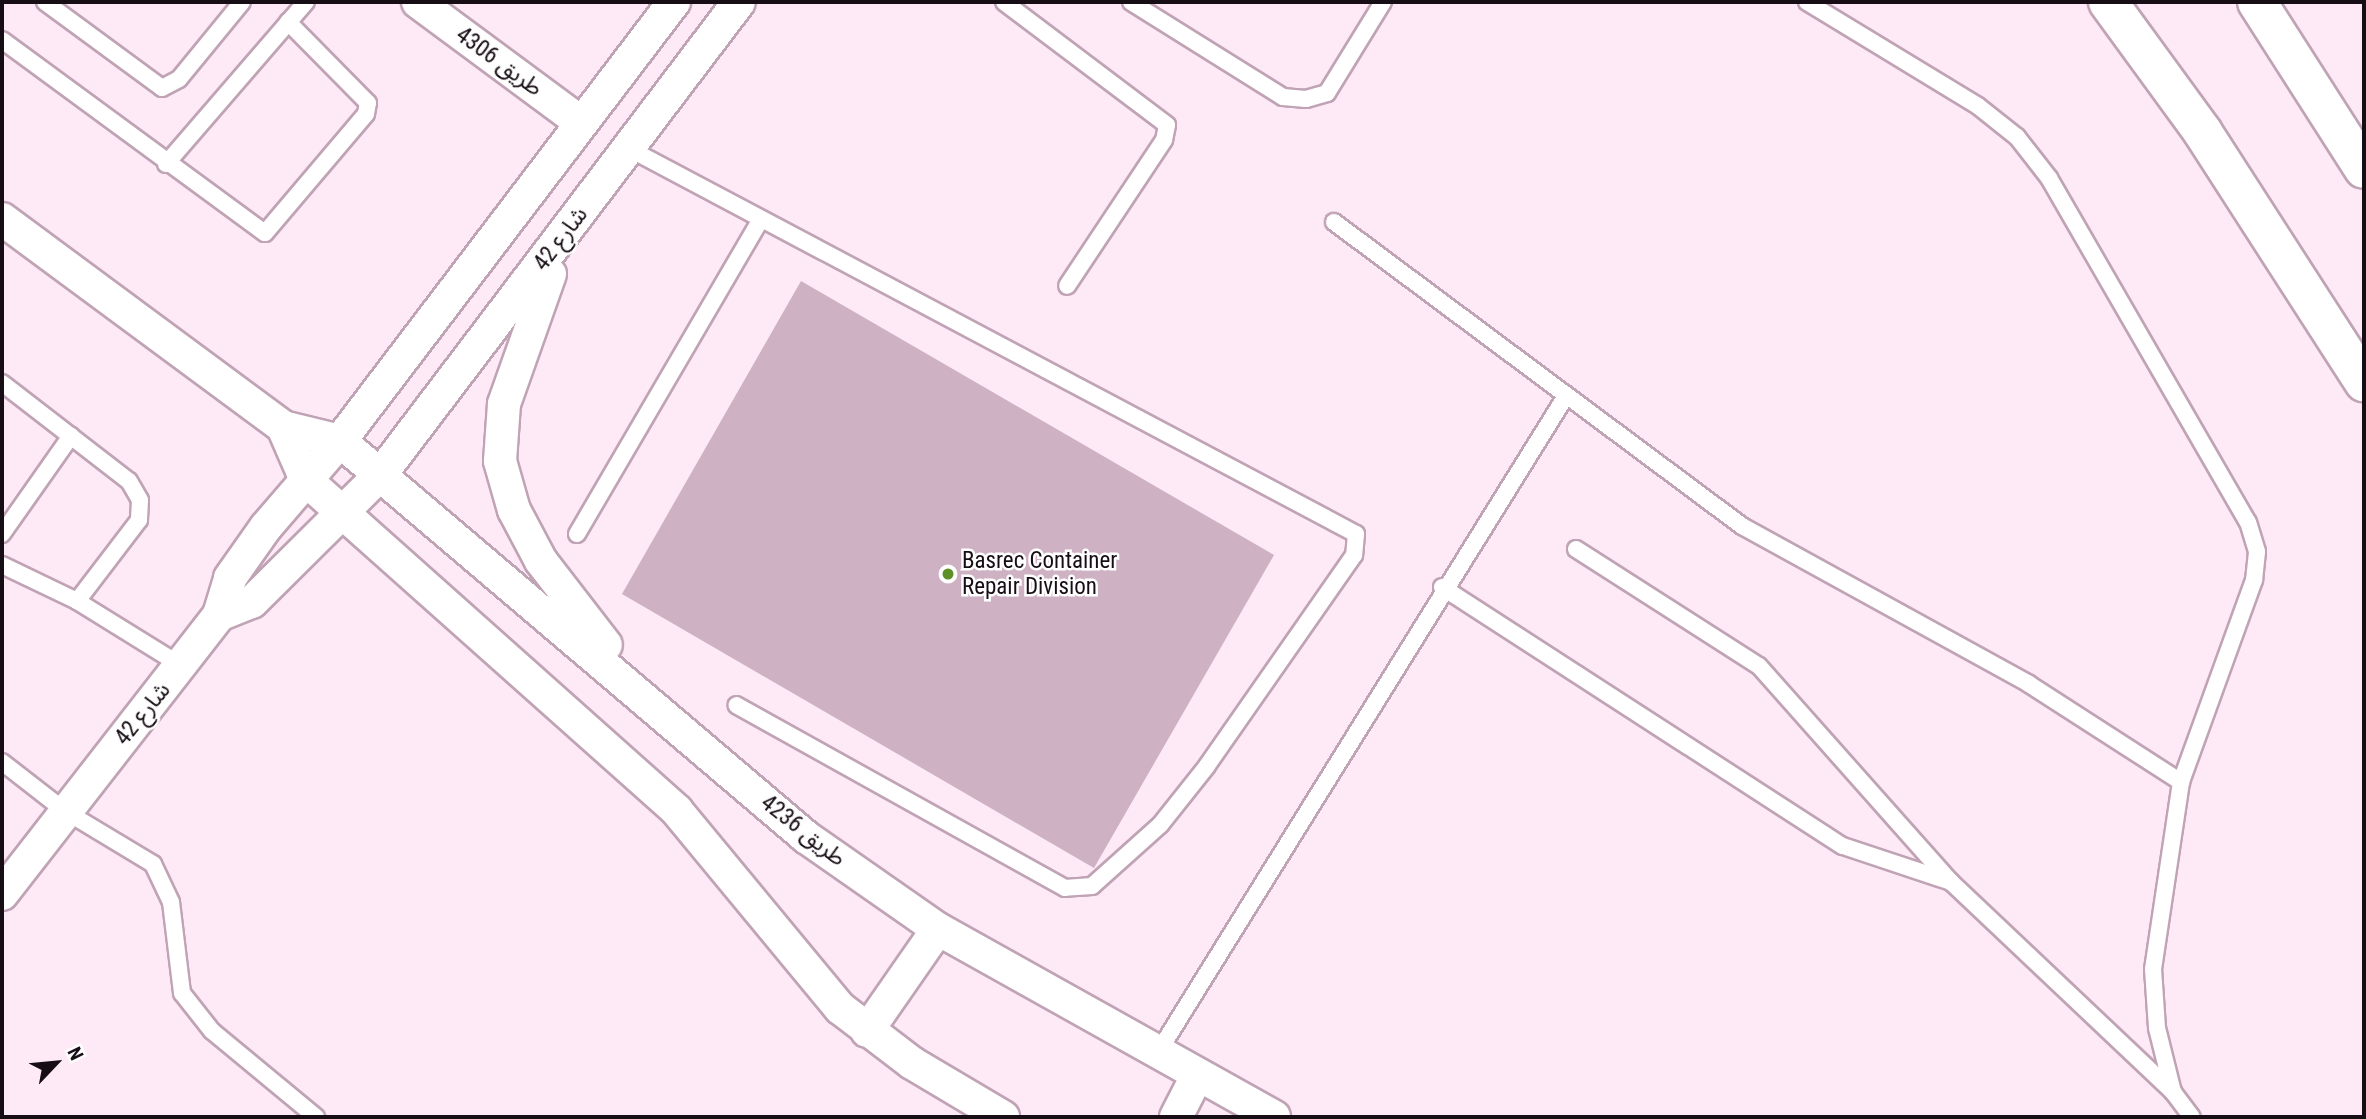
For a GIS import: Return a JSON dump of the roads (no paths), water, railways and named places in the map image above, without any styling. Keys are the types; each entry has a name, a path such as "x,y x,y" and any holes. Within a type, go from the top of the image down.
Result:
{"highway":[{"path":"2108,2 2202,131 2364,382"},
{"path":"2257,2 2364,169"}],"street":[{"name":"طريق 4306","path":"418,2 580,122"},
{"name":"شارع 42","path":"2,894 182,666 219,615 230,578 340,441 580,122 674,2"},
{"name":"شارع 42","path":"219,615 252,602 346,515 566,234 739,2"},
{"path":"2,219 283,428 340,441 380,474"},
{"path":"566,234 518,354 504,404 500,461 514,510 541,561 651,701"},
{"path":"283,428 306,480 677,811 750,892 811,975 867,1031 1003,1117"},
{"name":"طريق 4236","path":"380,474 651,701 806,837 938,929 1157,1054 1274,1117"},
{"path":"867,1031 938,929"},
{"path":"1176,1117 1197,1076"}],"lane":[{"path":"45,2 162,88 179,79 242,2"},
{"path":"166,164 306,2"},
{"path":"1004,2 1167,125 1164,140 1067,286"},
{"path":"1131,2 1283,97 1306,99 1326,93 1383,2"},
{"path":"1807,2 1978,106 2017,137 2049,178 2248,522 2257,552 2254,580 2181,782 2153,969 2157,1028 2174,1092"},
{"path":"2,40 254,230 274,228 368,103 288,22"},
{"path":"628,148 760,221 1345,523 1357,545 1186,794 1092,886 1065,888 736,705"},
{"path":"577,534 760,221"},
{"path":"1335,222 1564,399 1813,570 2029,684 2181,782"},
{"path":"2,383 129,481 141,510 77,601"},
{"path":"1157,1054 1442,587 1564,399"},
{"path":"2,534 71,436"},
{"path":"1576,549 1759,666 1951,882 2174,1092 2192,1117"},
{"path":"2,565 77,601 182,666"},
{"path":"1442,587 1843,846 1951,882"},
{"path":"2,762 65,811 153,864 171,902 182,993 212,1031 316,1117"}],"place":[{"name":"Basrec Container Repair Division","path":"948,574"}]}
